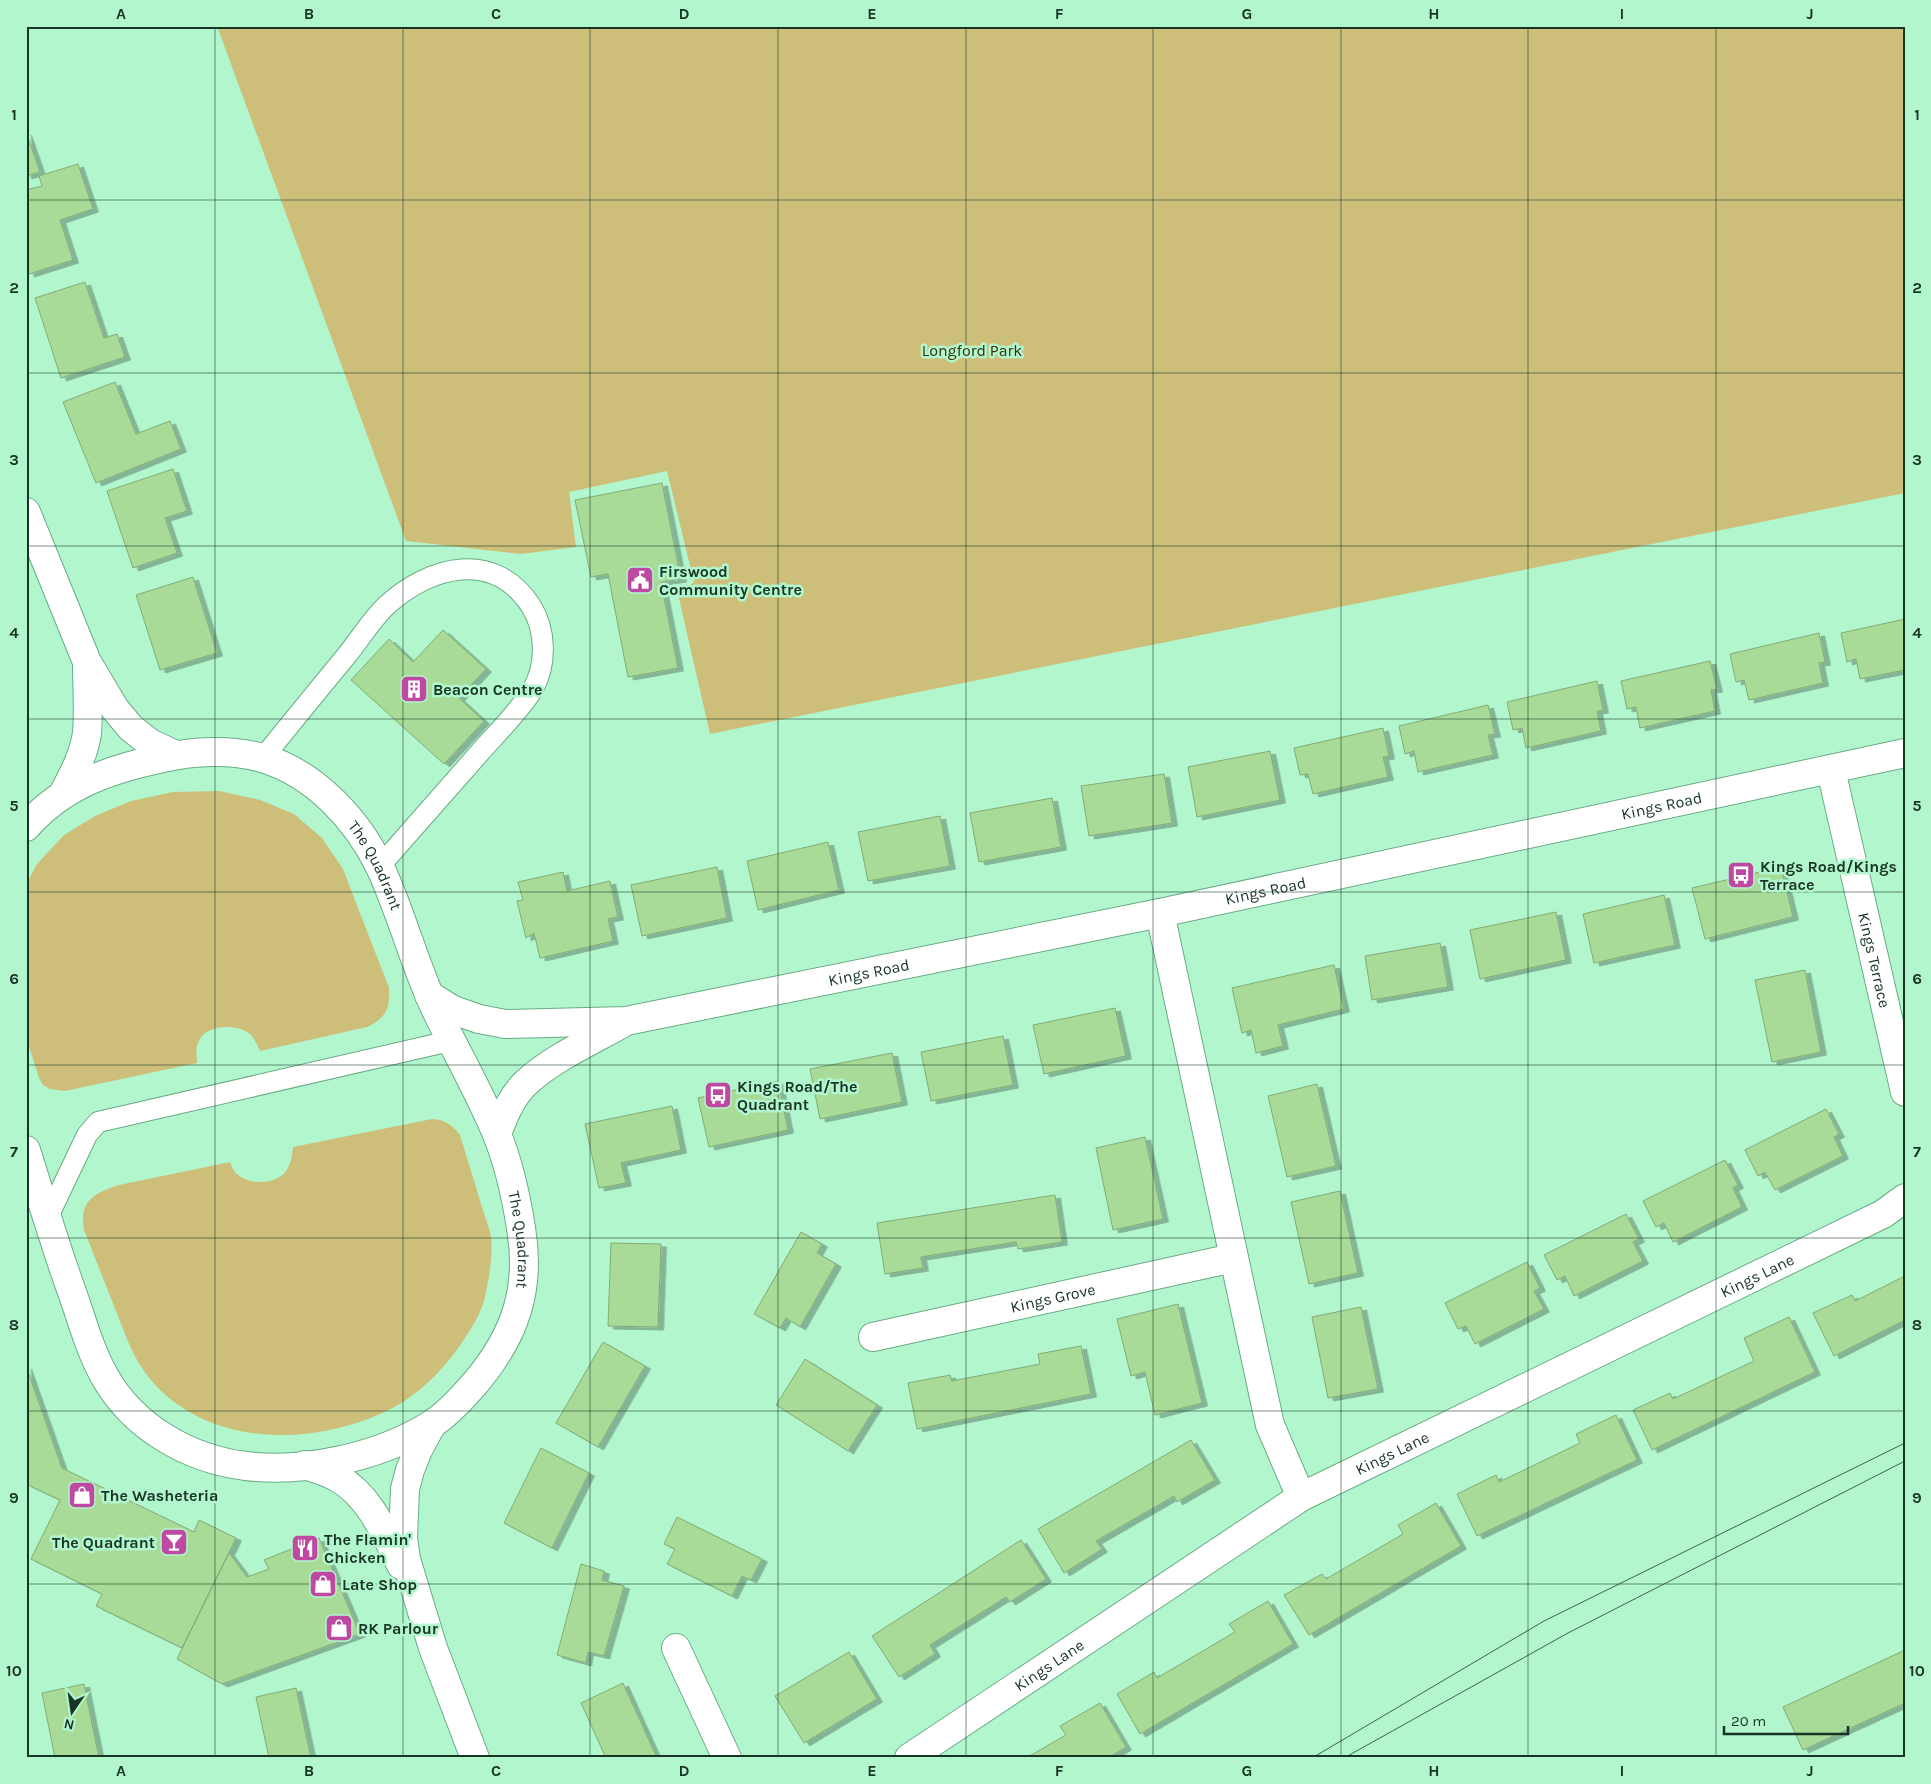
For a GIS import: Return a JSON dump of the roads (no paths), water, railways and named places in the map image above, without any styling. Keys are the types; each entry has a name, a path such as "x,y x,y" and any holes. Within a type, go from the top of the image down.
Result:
{"street":[{"path":"26,512 86,662 115,709 131,728 150,743 176,755"},
{"path":"63,794 74,773 87,735 86,662"},
{"name":"The Quadrant","path":"26,827 63,794 93,778 118,769 176,755 207,752 237,753 263,758 294,772 329,796 358,830 380,867 430,995 450,1041 496,1134 513,1188 522,1229 523,1289 516,1315 506,1341 486,1370 463,1397 432,1424 404,1439 369,1453 337,1461 268,1469 230,1464 201,1457 170,1441 147,1426 124,1405 105,1377 90,1346 26,1150"},
{"name":"Kings Road","path":"430,995 479,1020 505,1024 626,1021 1160,913 1905,753"},
{"name":"Kings Terrace","path":"1831,770 1905,1092"},
{"path":"1160,913 1270,1425 1301,1497"},
{"name":"Kings Road","path":"496,1134 505,1112 528,1082 550,1065 626,1021"},
{"name":"Kings Lane","path":"908,1758 1301,1497 1883,1214 1905,1198"},
{"path":"26,1201 47,1219"},
{"name":"Kings Grove","path":"873,1337 1233,1258"},
{"path":"432,1424 418,1450 405,1489 403,1538 406,1559 434,1648 475,1758"},
{"path":"304,1465 336,1477 351,1486 363,1499 381,1527 419,1600"},
{"path":"676,1648 727,1758"}],"lane":[{"path":"263,758 387,606 419,581 435,574 455,569 474,569 491,573 520,592 531,606 544,638 543,654 533,689 380,867"},
{"path":"47,1219 88,1135 98,1122 450,1041"}],"tram line":[{"path":"1312,1758 1544,1621 1905,1443"},
{"path":"1344,1758 1568,1633 1905,1461"}],"place":[{"name":"Firswood Community Centre","path":"640,580"},
{"name":"Beacon Centre","path":"414,689"},
{"name":"Kings Road/Kings Terrace","path":"1741,875"},
{"name":"Kings Road/The Quadrant","path":"718,1095"},
{"name":"The Washeteria","path":"82,1495"},
{"name":"The Quadrant","path":"174,1542"},
{"name":"The Flamin' Chicken","path":"305,1548"},
{"name":"Late Shop","path":"323,1584"},
{"name":"RK Parlour","path":"339,1628"}],"park label":[{"name":"Longford Park","path":"972,350"}]}
